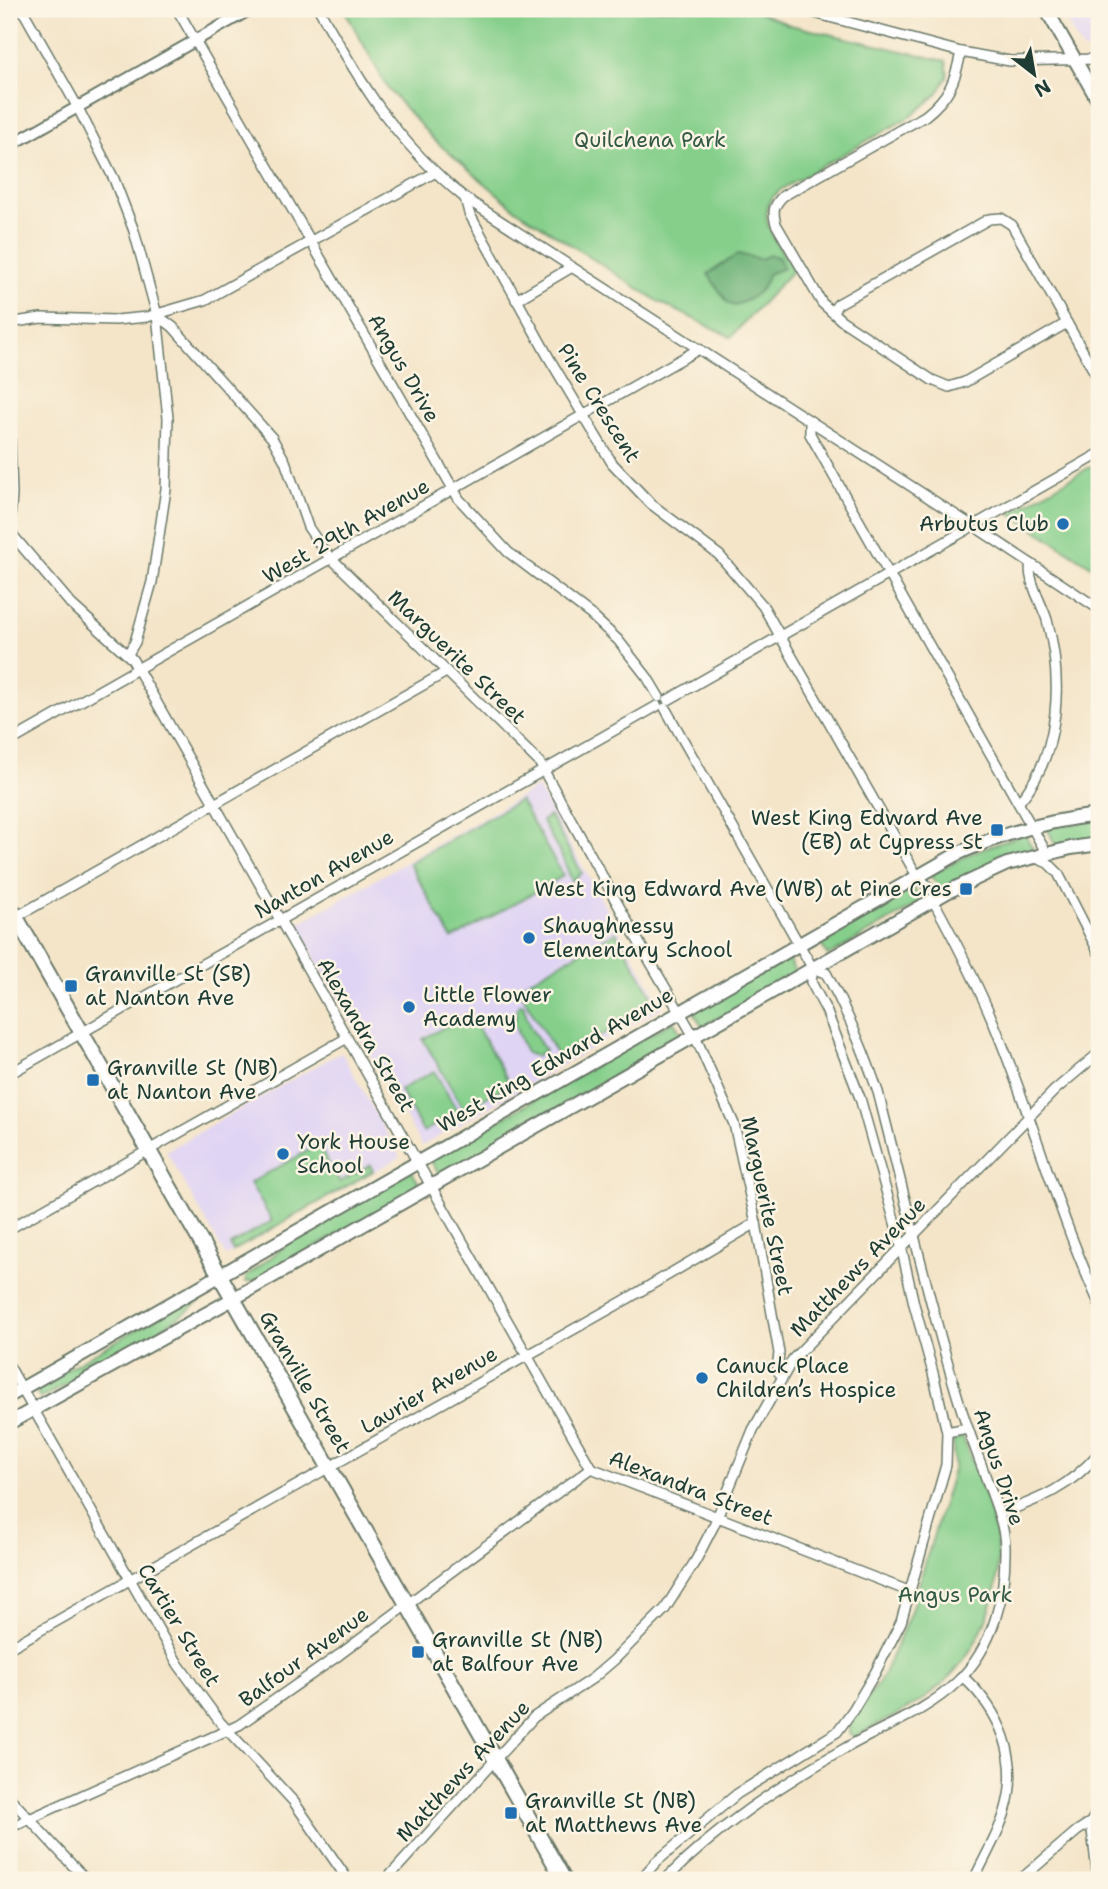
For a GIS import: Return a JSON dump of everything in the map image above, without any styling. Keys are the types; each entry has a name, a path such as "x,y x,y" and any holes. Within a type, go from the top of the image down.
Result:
{"highway":[{"name":"Granville Street","path":"11,914 234,1298 564,1880"}],"main road":[{"path":"1046,9 1099,102"},
{"name":"West King Edward Avenue","path":"9,1396 917,876 988,840 1032,826 1099,815"},
{"path":"9,1423 432,1186 947,892 1007,864 1071,848 1099,845"}],"street":[{"path":"22,9 77,106 114,179 134,231 157,316 168,418 166,489 152,582 135,642 128,654"},
{"name":"Angus Drive","path":"177,9 454,489 475,517 508,552 591,615 618,640 647,677 813,969 811,982 826,1010 860,1098 902,1247 947,1432 946,1465 901,1622 876,1673 837,1731 737,1794 656,1862 639,1880"},
{"path":"9,146 251,9"},
{"name":"Pine Crescent","path":"319,9 362,85 383,116 434,173 465,198 469,214 516,300 612,463 651,504 719,555 763,606 917,876"},
{"path":"799,9 961,52 1010,61 1099,60"},
{"path":"961,52 957,77 937,106 925,116 783,196 775,204 773,214 822,303 932,380 949,387 965,382 1067,323"},
{"path":"9,323 41,318 116,320 157,316 205,300 434,173"},
{"path":"465,198 968,526 974,519 1031,564 1099,608"},
{"path":"832,312 838,304 989,219 1002,218 1012,225 1099,380"},
{"path":"516,300 572,267"},
{"name":"Marguerite Street","path":"157,316 173,327 272,438 289,470 297,501 308,527 332,560 524,746 543,770 695,1037 734,1124 756,1223 779,1353 777,1370 782,1376"},
{"name":"West 29th Avenue","path":"9,742 699,349"},
{"path":"9,410 12,494 9,532"},
{"path":"810,421 810,434 1047,854"},
{"path":"980,526 1099,454"},
{"name":"Nanton Avenue","path":"9,1074 889,574 968,526"},
{"name":"Alexandra Street","path":"9,532 71,604 128,654 139,670 591,1468 911,1591"},
{"path":"1019,802 1039,772 1046,752 1055,719 1057,688 1055,657 1047,620 1030,574 1031,564"},
{"path":"11,914 215,804 446,672"},
{"path":"1058,873 1059,860 1071,848"},
{"path":"1031,857 1044,860 1058,873 1099,953"},
{"path":"917,876 933,891 947,892"},
{"path":"933,900 978,986 1029,1118 1076,1254 1099,1303"},
{"name":"Angus Drive","path":"665,1880 709,1839 748,1810 846,1747 907,1717 937,1698 962,1676 981,1653 1002,1597 1005,1544 999,1514 967,1428 932,1307 878,1092 864,1051 826,973 813,969"},
{"path":"9,1229 347,1038"},
{"name":"Matthews Avenue","path":"386,1880 534,1717 593,1678 640,1637 665,1609 696,1560 718,1517 753,1430 793,1359 1077,1070 1099,1053"},
{"name":"Laurier Avenue","path":"9,1648 756,1223"},
{"name":"Cartier Street","path":"9,1366 178,1664 228,1731 294,1802 348,1880"},
{"path":"947,1432 967,1428"},
{"path":"999,1514 1052,1493 1074,1479 1099,1452"},
{"name":"Balfour Avenue","path":"9,1828 239,1725 338,1656 591,1468"},
{"path":"962,1676 981,1695 995,1715 1011,1763 1011,1788 1005,1814 974,1880"},
{"path":"837,1731 846,1747"},
{"path":"9,1797 86,1880"},
{"path":"1020,1880 1091,1822 1099,1809"},
{"path":"1091,1822 1098,1880"}],"shaded area":[{"path":"1060,9 1099,9 1099,51 1082,50"},
{"path":"537,787 663,1007 422,1146 296,925"},
{"name":"York House School","path":"341,1052 400,1157 226,1256 166,1151"}],"green space":[{"name":"Quilchena Park","path":"344,9 752,9 790,25 946,61 948,75 936,95 913,115 785,187 774,196 768,206 769,226 793,270 731,337 659,302 514,208 433,139 388,89"},
{"path":"738,254 760,259 770,255 778,257 784,268 768,274 760,290 734,306 728,303 708,274"},
{"name":"Arbutus Club","path":"1099,462 1099,571 1010,513"},
{"path":"520,800 563,876 452,939 409,863"},
{"path":"550,816 582,873 572,881 542,821"},
{"path":"1099,820 1099,840 1056,846 1047,828"},
{"path":"1025,834 1034,851 941,890 930,875 974,852"},
{"path":"912,885 921,902 828,956 818,939"},
{"path":"616,932 657,1004 559,1059 518,987"},
{"path":"787,956 796,974 702,1027 693,1010"},
{"path":"523,1004 530,1027 545,1050 536,1056 526,1053 514,1024 518,1005"},
{"path":"469,1013 510,1084 464,1110 423,1039"},
{"path":"674,1021 683,1038 440,1176 430,1159"},
{"path":"434,1071 458,1112 423,1132 400,1090"},
{"path":"318,1145 340,1182 370,1165 373,1171 233,1251 230,1245 272,1221 250,1183"},
{"path":"411,1170 421,1187 255,1281 246,1282 246,1277 295,1238"},
{"path":"202,1292 210,1293 127,1351 40,1399 34,1388"},
{"name":"Angus Park","path":"963,1437 995,1531 998,1567 990,1610 970,1650 942,1684 899,1714 854,1737 849,1733 849,1725 883,1676 910,1614 954,1467 953,1440"}],"place":[{"name":"Arbutus Club","path":"1063,524"},
{"name":"West King Edward Ave (EB) at Cypress St","path":"997,830"},
{"name":"West King Edward Ave (WB) at Pine Cres","path":"966,889"},
{"name":"Shaughnessy Elementary School","path":"529,938"},
{"name":"Granville St (SB) at Nanton Ave","path":"71,986"},
{"name":"Little Flower Academy","path":"409,1007"},
{"name":"Granville St (NB) at Nanton Ave","path":"93,1080"},
{"name":"York House School","path":"283,1154"},
{"name":"Canuck Place Children’s Hospice","path":"702,1378"},
{"name":"Granville St (NB) at Balfour Ave","path":"418,1652"},
{"name":"Granville St (NB) at Matthews Ave","path":"511,1813"}]}
